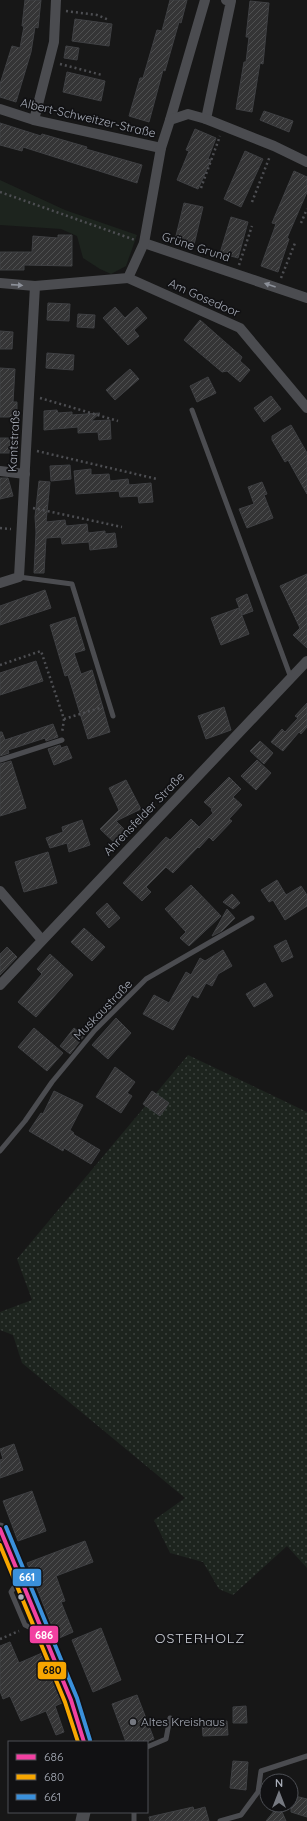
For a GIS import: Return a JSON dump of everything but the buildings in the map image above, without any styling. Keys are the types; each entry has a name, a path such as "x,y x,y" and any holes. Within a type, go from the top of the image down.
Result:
{"street":[{"path":"170,120 206,0"},
{"path":"206,119 231,1 226,0"},
{"path":"34,120 54,42 56,5"},
{"name":"Albert-Schweitzer-Straße","path":"0,109 34,120 161,148 170,120 188,114 206,119 274,146 307,162"},
{"path":"144,243 161,148"},
{"name":"Grüne Grund","path":"128,278 144,243 307,298"},
{"path":"0,283 35,286 128,278"},
{"name":"Am Gosedoor","path":"128,278 240,328 307,408"},
{"name":"Kantstraße","path":"19,577 35,286"},
{"path":"0,471 25,474"},
{"path":"0,583 19,577"},
{"name":"Ahrensfelder Straße","path":"0,985 307,662"},
{"path":"0,891 42,940"},
{"path":"0,1529 20,1578 35,1627 72,1700 84,1741"}],"lane":[{"path":"192,410 292,678"},
{"path":"19,577 72,584 113,716"},
{"path":"0,760 62,740"},
{"name":"Muskaustraße","path":"0,1151 25,1121 52,1082 90,1036 146,979 252,918"},
{"path":"148,1747 166,1739 170,1718"},
{"path":"220,1821 241,1815 258,1792 261,1771 307,1756"}],"path":[{"path":"56,5 97,15 109,20"},
{"path":"49,61 102,74"},
{"path":"201,188 224,126"},
{"path":"252,202 274,146"},
{"path":"0,192 144,243"},
{"path":"300,223 307,209"},
{"path":"236,274 252,226"},
{"path":"278,288 295,243"},
{"path":"29,395 118,421"},
{"path":"26,448 157,479"},
{"path":"23,506 122,527"},
{"path":"0,665 41,651 64,719 62,740"},
{"path":"64,719 110,705"},
{"path":"0,1639 35,1627"}],"shaded area":[{"path":"0,180 65,210 137,235 126,266 111,274 100,269 83,258 77,236 61,229 0,225"},
{"path":"188,1055 307,1112 307,1568 287,1546 233,1595 219,1589 203,1562 170,1553 154,1520 185,1498 22,1363 13,1335 0,1330 0,1312 32,1300 17,1259"}],"transit line":[{"name":"661","path":"6,1527 77,1698 90,1740"},
{"name":"686","path":"0,1529 71,1700 84,1741"},
{"name":"680","path":"0,1545 65,1702 78,1741"}],"place":[{"name":"Altes Kreishaus","path":"133,1722"}],"district":[{"name":"OSTERHOLZ","path":"200,1638"}]}
